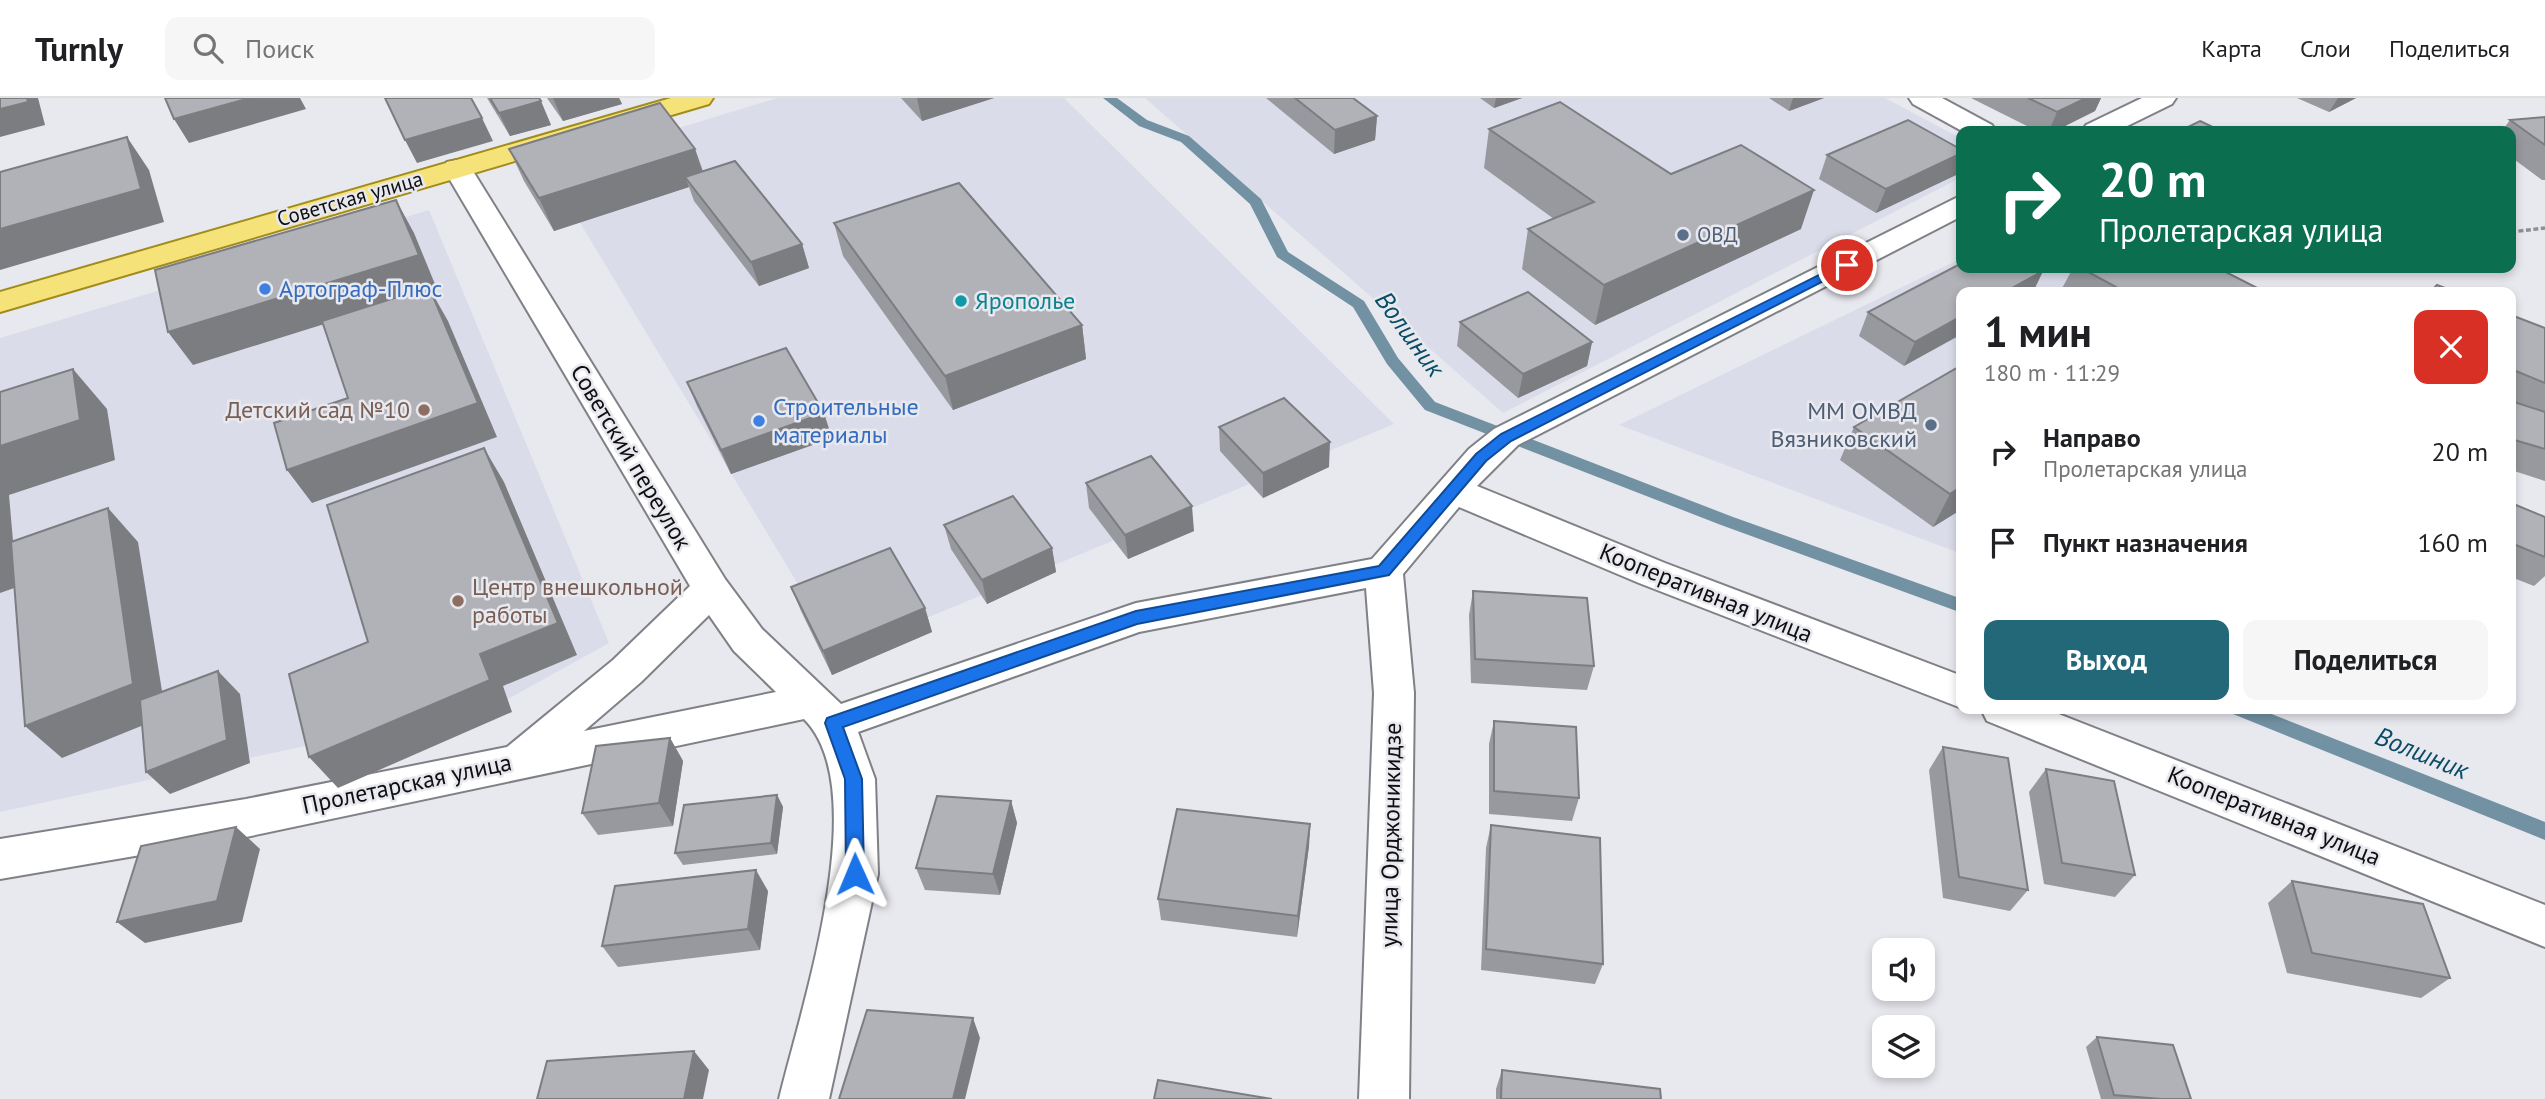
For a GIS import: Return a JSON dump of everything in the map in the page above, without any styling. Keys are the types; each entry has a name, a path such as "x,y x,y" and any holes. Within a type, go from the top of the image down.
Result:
{"main road":[{"name":"Советская улица","path":"0,302 700,98"}],"street":[{"path":"1922,98 1973,126"},
{"path":"2106,126 2163,98"},
{"name":"Советский переулок","path":"457,168 711,589 748,640 823,712"},
{"path":"1384,571 1481,458 1506,438 1956,207"},
{"name":"Кооперативная улица","path":"1452,490 1652,573 1956,691"},
{"name":"Пролетарская улица","path":"0,859 246,818 517,761 823,712 1136,618 1384,571"},
{"name":"улица Орджоникидзе","path":"1384,571 1394,693 1384,1099"},
{"path":"517,761 627,671 711,589"},
{"path":"804,1099 855,874 853,779 823,712"},
{"name":"Кооперативная улица","path":"2015,714 2545,926"}],"path":[{"path":"2516,231 2545,228"}],"shaded area":[{"path":"777,98 1064,98 1394,424 840,654 547,168"},
{"path":"1145,98 1885,98 1956,136 1956,180 1503,413"},
{"path":"429,210 609,643 499,704 0,812 0,338"},
{"path":"1956,261 1956,273 2174,273 2200,287 1956,287 1956,552 1619,425"}],"building":[{"path":"0,98 27,98 28,102 0,109"},
{"path":"165,98 250,98 174,119"},
{"path":"385,98 471,98 482,118 405,140"},
{"path":"490,98 539,98 541,101 499,113"},
{"path":"1295,98 1353,98 1377,116 1335,130"},
{"path":"2028,98 2086,98 2057,112"},
{"path":"1560,102 1671,174 1741,145 1814,190 1604,285 1528,229 1594,202 1489,129"},
{"path":"660,103 695,149 539,198 509,149"},
{"path":"2545,117 2545,145 2510,120"},
{"path":"1908,120 1956,147 1956,156 1886,189 1827,155"},
{"path":"2200,121 2210,126 2190,126"},
{"path":"127,137 141,189 0,229 0,172"},
{"path":"735,161 802,244 751,262 685,177"},
{"path":"959,183 1082,325 945,376 834,223"},
{"path":"396,200 419,255 168,332 155,270"},
{"path":"1956,266 1956,273 2039,273 2014,287 1956,287 1956,319 1915,342 1868,312"},
{"path":"2090,273 2228,273 2255,287 2116,287"},
{"path":"429,287 478,403 287,470 274,423 348,398 322,321"},
{"path":"1528,292 1592,342 1523,374 1460,322"},
{"path":"2516,317 2545,328 2545,383 2516,371"},
{"path":"786,348 824,413 721,450 687,382"},
{"path":"1956,368 1956,490 1950,494 1854,427"},
{"path":"73,369 80,420 0,446 0,392"},
{"path":"1284,398 1330,442 1263,473 1219,427"},
{"path":"2516,403 2545,412 2545,449 2516,440"},
{"path":"484,448 558,623 480,654 490,680 309,757 289,674 368,642 327,505"},
{"path":"1151,456 1192,506 1125,535 1086,483"},
{"path":"1013,496 1052,548 982,580 944,525"},
{"path":"2516,505 2545,517 2545,557 2516,545"},
{"path":"108,508 133,684 25,726 11,542"},
{"path":"890,548 925,608 823,651 791,587"},
{"path":"1473,591 1587,598 1594,666 1475,659"},
{"path":"218,671 227,740 146,772 140,700"},
{"path":"1494,721 1576,727 1579,798 1494,791"},
{"path":"670,738 659,803 582,813 596,746"},
{"path":"1943,747 2008,758 2028,890 1959,877"},
{"path":"2046,769 2114,781 2135,875 2062,863"},
{"path":"777,795 771,843 675,853 684,805"},
{"path":"937,796 1011,801 993,874 916,868"},
{"path":"1177,809 1310,824 1298,916 1158,899"},
{"path":"1491,825 1600,838 1603,964 1486,949"},
{"path":"236,827 217,901 117,922 141,846"},
{"path":"756,870 748,929 602,946 615,886"},
{"path":"2292,881 2423,904 2450,978 2312,953"},
{"path":"867,1010 973,1018 953,1099 839,1099"},
{"path":"2097,1037 2173,1045 2191,1099 2114,1095"},
{"path":"694,1051 684,1099 537,1099 547,1061"},
{"path":"1502,1070 1660,1089 1661,1099 1501,1099"},
{"path":"1158,1080 1272,1099 1154,1099"}],"waterway":[{"name":"Волшник","path":"1109,98 1143,123 1185,139 1256,202 1282,254 1359,304 1392,361 1430,406 1727,521 1956,604"},
{"name":"Волшник","path":"2252,714 2545,831"}],"place":[{"name":"ОВД","path":"1683,235"},
{"name":"Артограф-Плюс","path":"265,289"},
{"name":"Ярополье","path":"961,301"},
{"name":"Детский сад №10","path":"424,410"},
{"name":"Строительные материалы","path":"759,421"},
{"name":"ММ ОМВД Вязниковский","path":"1931,425"},
{"name":"Центр внешкольной работы","path":"458,601"}],"route":[{"path":"855,874 853,779 834,723 1136,618 1384,571 1481,458 1506,438 1847,265"}]}
